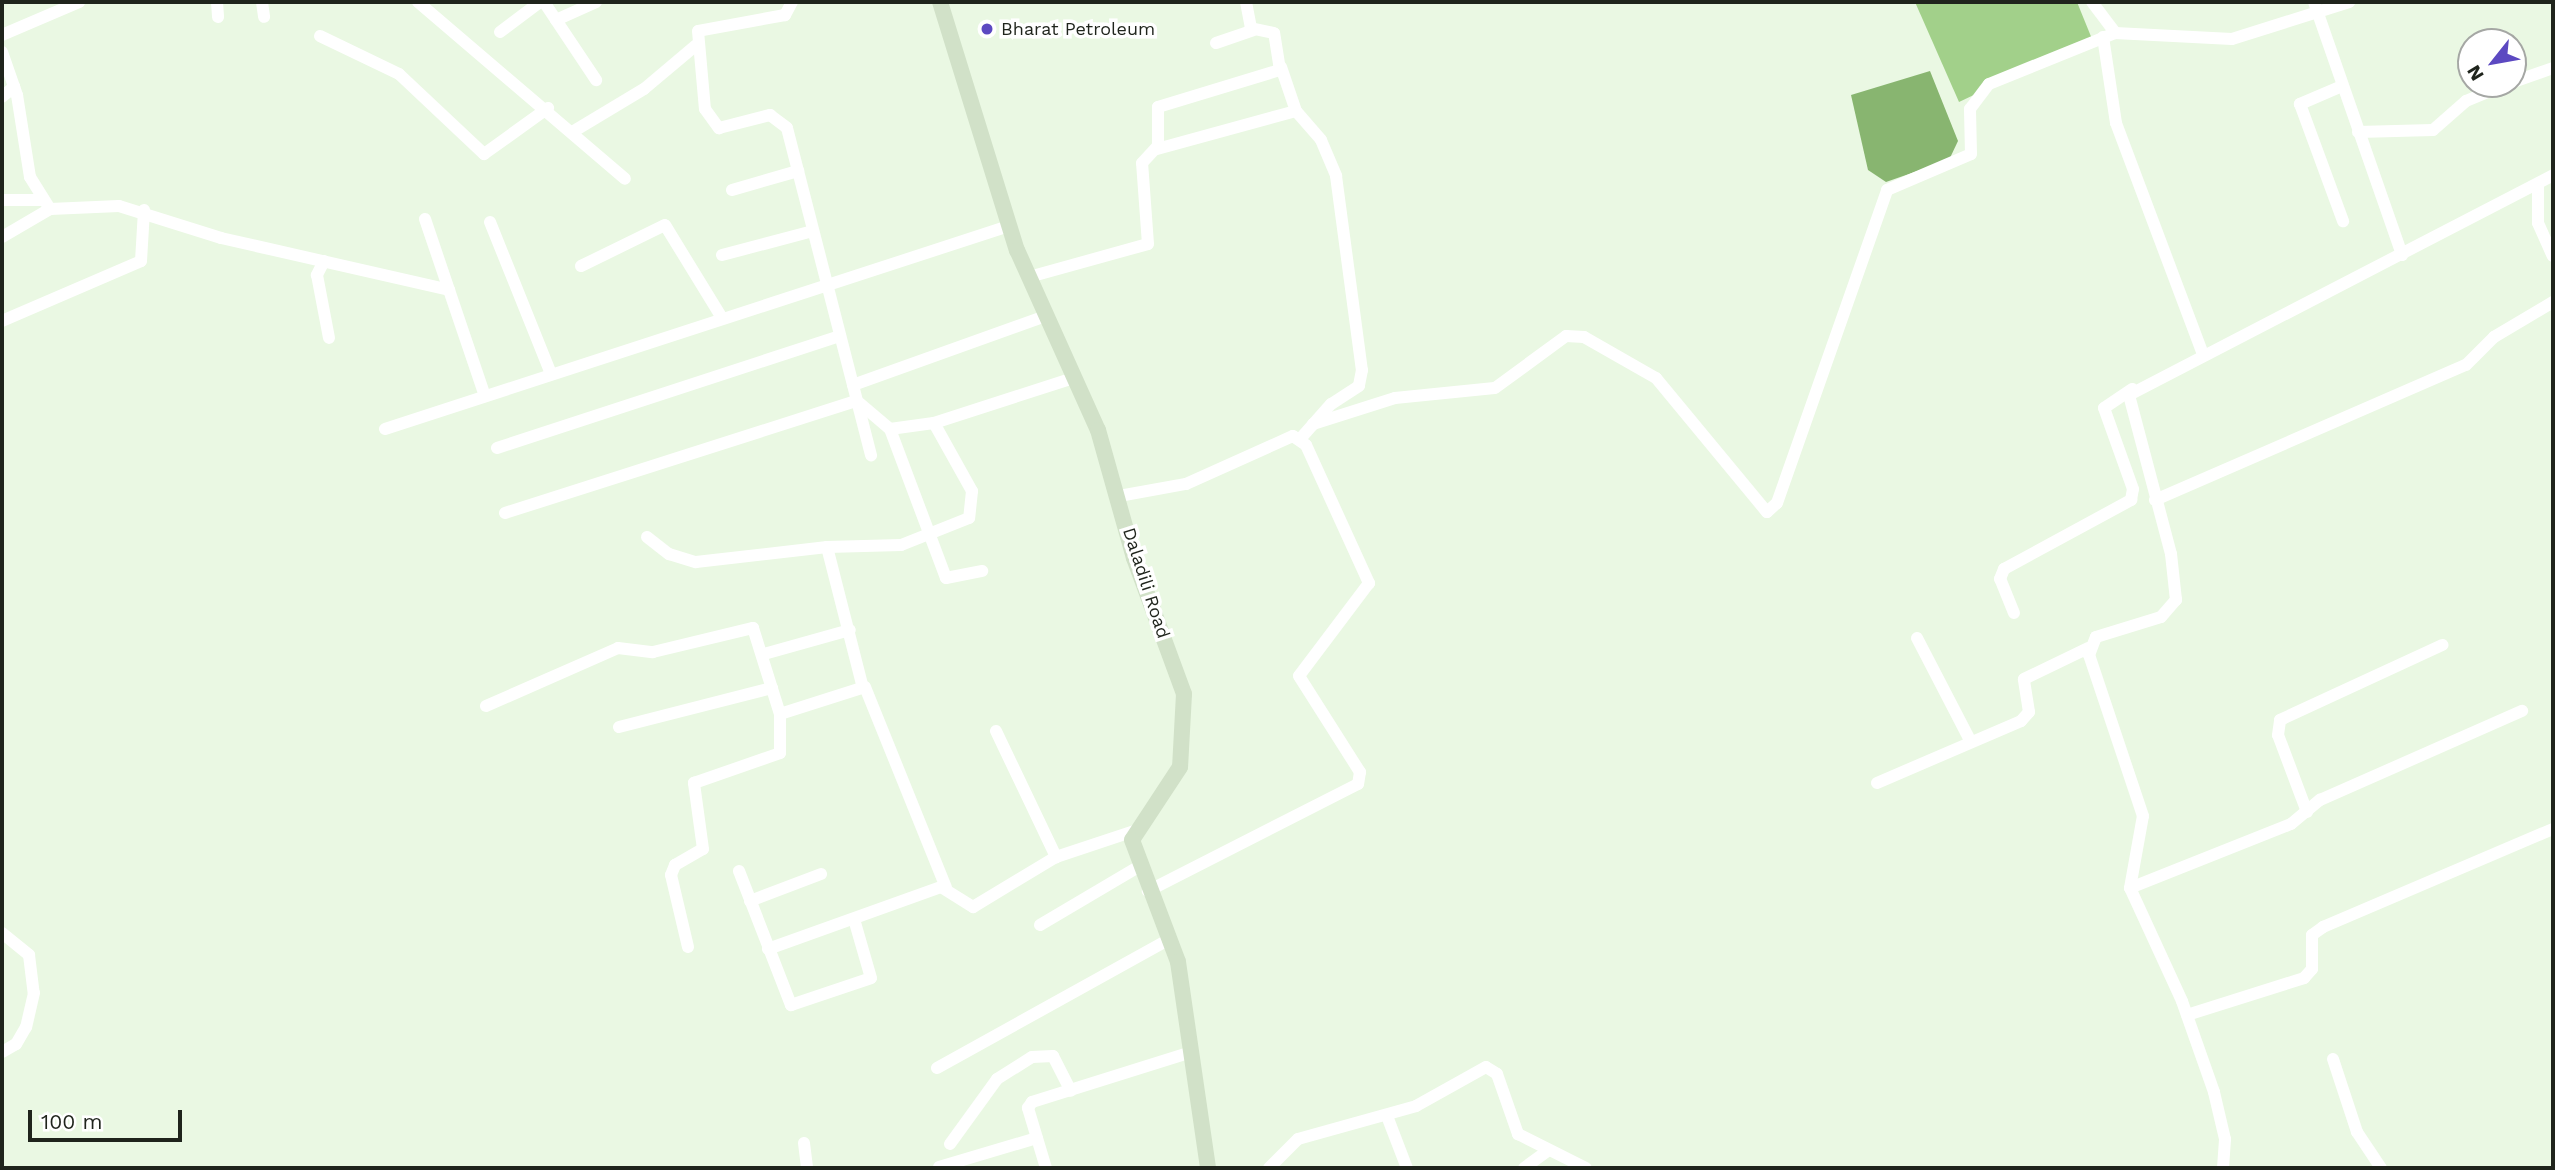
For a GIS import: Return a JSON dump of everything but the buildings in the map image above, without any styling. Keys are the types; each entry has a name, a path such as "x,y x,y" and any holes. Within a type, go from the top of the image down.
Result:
{"main road":[{"name":"Daladili Road","path":"940,2 1009,226 1029,278 1076,377 1119,496 1187,716 1180,767 1134,831"},
{"path":"1134,831 1138,867 1170,939 1192,1052 1208,1168"}],"street":[{"path":"2,35 79,2"},
{"path":"217,2 218,17"},
{"path":"262,2 264,17"},
{"path":"500,32 542,2 596,80"},
{"path":"556,20 596,2"},
{"path":"792,2 785,15 698,31 695,46 708,120 719,128 770,115 783,119 871,455"},
{"path":"1246,2 1253,30"},
{"path":"2092,2 2109,35 2116,123 2203,354"},
{"path":"1313,424 1395,398 1495,388 1566,337 1584,337 1656,378 1767,512 1777,503 1887,190 1971,154 1970,108 1989,84 2109,35 2232,39 2315,7 2349,2"},
{"path":"423,3 548,108 625,179"},
{"path":"2315,7 2402,255"},
{"path":"1216,43 1253,30 1274,33 1281,67 1296,111 1321,140 1336,176 1362,370 1359,386 1313,424 1300,439"},
{"path":"320,36 399,74 484,154 548,108"},
{"path":"574,131 644,89 695,46"},
{"path":"2,52 14,87 30,177 46,205"},
{"path":"1157,149 1160,104 1275,75 1281,67"},
{"path":"2527,77 2553,68"},
{"path":"2342,86 2300,104 2343,221"},
{"path":"2,97 14,87"},
{"path":"2358,132 2433,130 2466,101 2473,98"},
{"path":"1029,278 1144,248 1142,163 1157,149 1296,111"},
{"path":"732,190 798,171"},
{"path":"2014,613 2000,579 2004,569 2131,500 2133,489 2104,408 2133,389 2402,255 2553,176"},
{"path":"2538,185 2538,223 2553,256"},
{"path":"2,200 144,210 210,235 449,290"},
{"path":"2,237 46,205"},
{"path":"2,321 141,261 144,210"},
{"path":"425,219 485,396"},
{"path":"490,222 551,374"},
{"path":"581,266 665,225 722,318"},
{"path":"385,429 826,283 1009,226"},
{"path":"722,256 813,231"},
{"path":"324,261 317,275 329,338"},
{"path":"2155,500 2466,365 2494,337 2553,302"},
{"path":"853,385 1046,316"},
{"path":"497,448 840,336"},
{"path":"890,429 934,424 1076,377"},
{"path":"1877,783 2026,717 2024,679 2088,648 2102,633 2174,607 2175,574 2129,409 2133,389"},
{"path":"857,401 890,429 929,538 948,580 982,571"},
{"path":"505,513 857,401"},
{"path":"647,537 674,556 751,559 803,545 827,547 929,538 970,518 975,503 934,424"},
{"path":"1119,496 1186,484 1287,436 1300,439"},
{"path":"1148,891 1361,779 1299,676 1367,592 1368,573 1300,439"},
{"path":"827,547 862,684 942,866 946,887 973,907 1056,857 1134,831"},
{"path":"486,706 624,647 646,653 752,628 764,654 780,714 780,753 694,783 703,849 675,865 671,875 688,947"},
{"path":"764,654 850,630"},
{"path":"1917,638 1970,742"},
{"path":"2307,812 2278,735 2280,720 2442,645"},
{"path":"2088,648 2143,816 2130,888 2188,1014 2220,1115 2223,1168"},
{"path":"780,714 862,684"},
{"path":"619,727 772,688"},
{"path":"2130,888 2307,812 2320,800 2522,711"},
{"path":"996,731 1056,857"},
{"path":"2188,1014 2304,978 2312,970 2312,935 2323,927 2553,829"},
{"path":"1040,925 1138,867"},
{"path":"739,871 792,1005 872,978 874,970 854,919"},
{"path":"750,901 821,874"},
{"path":"768,949 946,887"},
{"path":"2,933 29,955 34,993 26,1027 16,1045 2,1052"},
{"path":"937,1068 1170,939"},
{"path":"1046,1168 1029,1105 1192,1052"},
{"path":"950,1143 996,1079 1031,1057 1053,1056 1071,1091"},
{"path":"2333,1059 2357,1132 2381,1168"},
{"path":"1269,1168 1298,1139 1387,1116 1486,1067 1497,1074 1518,1134 1546,1152 1586,1168"},
{"path":"1387,1116 1407,1168"},
{"path":"939,1167 1037,1139"},
{"path":"804,1143 807,1168"},
{"path":"1524,1168 1546,1152"}],"shaded area":[{"path":"1915,2 2077,2 2092,39 1959,102"},
{"path":"1930,71 1958,141 1949,160 1886,182 1868,170 1851,95"}],"place":[{"name":"Bharat Petroleum","path":"987,29"}]}
